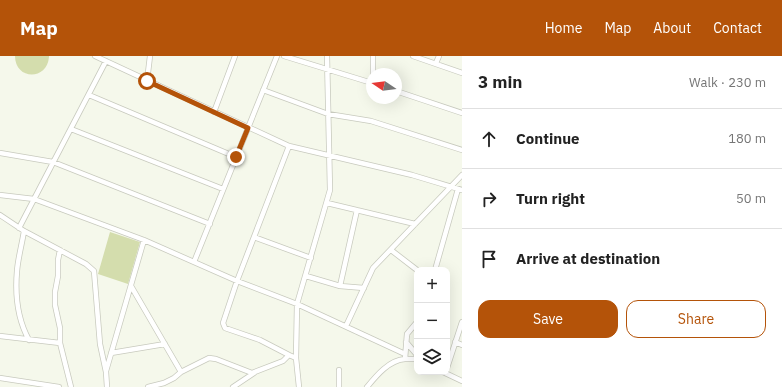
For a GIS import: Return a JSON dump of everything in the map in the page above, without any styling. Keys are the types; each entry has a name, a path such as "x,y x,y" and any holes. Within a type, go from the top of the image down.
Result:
{"street":[{"path":"95,56 289,146 412,175 460,190 436,267"},
{"path":"147,81 150,56"},
{"path":"214,112 235,56"},
{"path":"194,262 277,56"},
{"path":"284,56 366,81"},
{"path":"299,387 296,358 297,304 330,190 326,68 327,56"},
{"path":"373,56 373,68"},
{"path":"413,56 462,72"},
{"path":"436,63 439,56"},
{"path":"29,340 25,332 19,310 16,284 21,229 34,199 106,62"},
{"path":"263,90 328,114 371,121 462,150"},
{"path":"402,93 462,113"},
{"path":"89,95 236,157"},
{"path":"71,129 224,189"},
{"path":"289,146 237,281 223,323 225,328 260,340 296,358"},
{"path":"0,153 53,162 210,224"},
{"path":"346,326 373,268 462,175"},
{"path":"0,195 34,199 144,240 237,281 297,304 405,354"},
{"path":"327,203 415,224"},
{"path":"340,286 357,210"},
{"path":"0,215 21,229 90,267 94,271 94,286 100,344 106,372 107,387"},
{"path":"254,237 311,258"},
{"path":"106,372 144,240"},
{"path":"60,250 55,305 60,328 60,343 71,387"},
{"path":"391,250 414,268"},
{"path":"306,276 340,286 364,288"},
{"path":"131,286 181,372"},
{"path":"450,358 462,322"},
{"path":"405,359 407,334 414,326"},
{"path":"21,339 25,332"},
{"path":"0,336 60,343"},
{"path":"406,342 414,351"},
{"path":"455,342 462,345"},
{"path":"112,353 165,344"},
{"path":"233,387 254,373 283,362 289,355"},
{"path":"148,387 164,383 174,378 181,372 209,358 213,358 254,373"},
{"path":"367,387 388,366 397,361 414,359"},
{"path":"339,370 339,387"},
{"path":"450,375 462,381"},
{"path":"0,378 59,387"}],"green space":[{"path":"15,56 49,57 47,65 43,70 37,74 31,74 20,70 16,64"},
{"path":"110,232 140,242 128,284 98,274"}],"route":[{"path":"147,81 248,128 236,157"}]}
